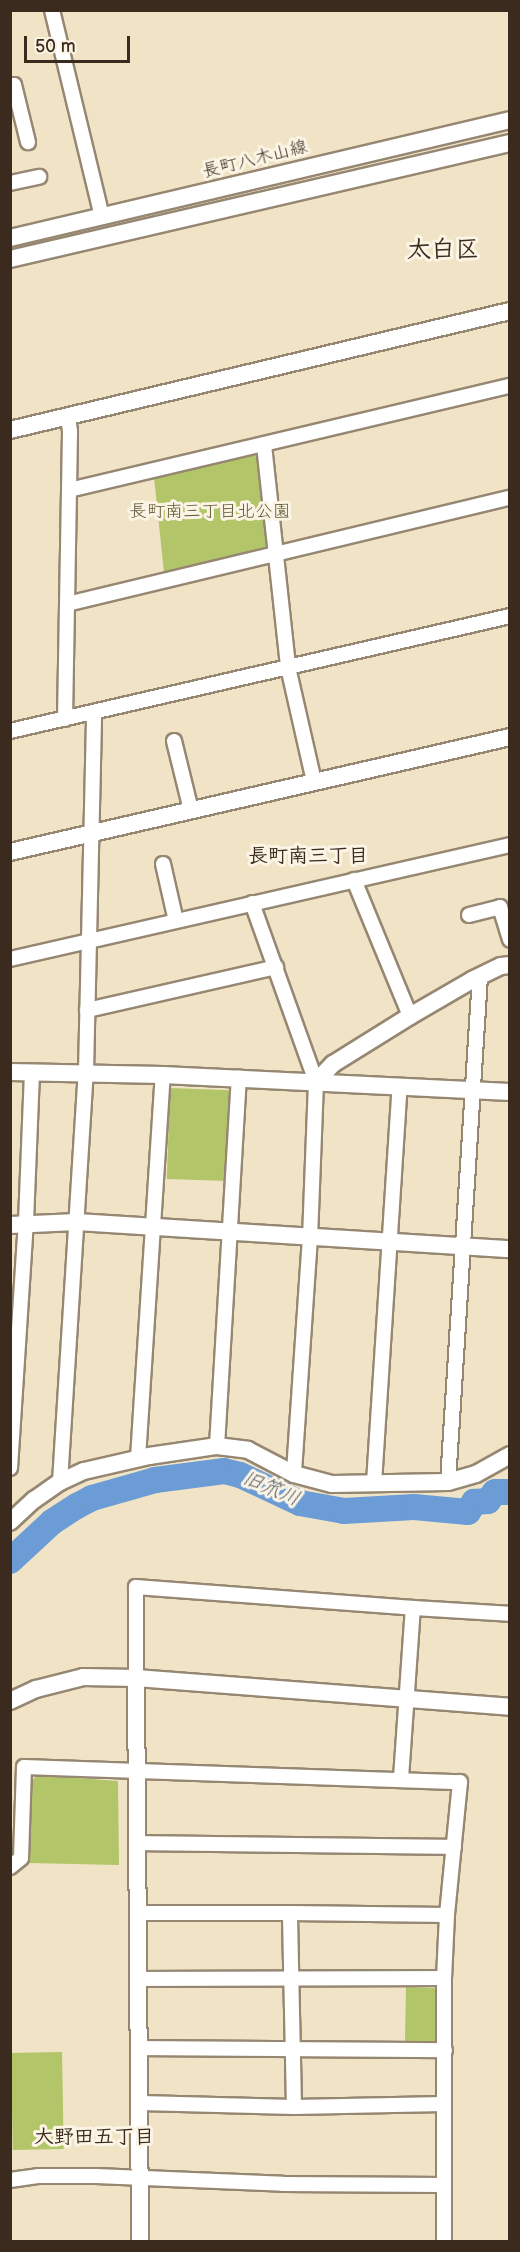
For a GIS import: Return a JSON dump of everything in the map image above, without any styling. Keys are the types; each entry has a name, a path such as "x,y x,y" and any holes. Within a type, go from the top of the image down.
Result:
{"street":[{"path":"52,10 102,217"},
{"path":"10,86 14,85 28,142"},
{"name":"長町八木山線","path":"10,238 510,120"},
{"path":"10,259 510,143"},
{"path":"10,183 39,177"},
{"path":"10,430 510,311"},
{"path":"69,490 510,386"},
{"path":"65,719 70,431 68,416"},
{"path":"264,445 288,667 314,781"},
{"path":"67,604 510,498"},
{"path":"10,731 510,616"},
{"path":"60,1482 86,1072 94,713"},
{"path":"10,852 510,737"},
{"path":"174,741 191,810"},
{"path":"10,959 510,845"},
{"path":"163,864 176,921"},
{"path":"354,880 410,1016"},
{"path":"252,903 316,1082 310,1237 294,1474"},
{"path":"470,915 500,907 510,939"},
{"path":"316,1082 333,1064 410,1016 480,976 501,966 510,965"},
{"path":"87,1010 276,967"},
{"path":"448,1482 480,976"},
{"path":"10,1072 86,1072 239,1078 510,1092"},
{"path":"10,1468 18,1224 32,1072"},
{"path":"138,1458 163,1075"},
{"path":"217,1446 239,1078"},
{"path":"374,1483 400,1086"},
{"path":"18,1224 77,1222 510,1249"},
{"path":"10,1522 34,1500 60,1482 84,1471 138,1458 217,1446 248,1450 294,1474 332,1484 448,1482 476,1474 510,1455"},
{"path":"140,2241 141,2103 136,1587 510,1614"},
{"path":"401,1778 413,1608"},
{"path":"10,1701 36,1689 71,1679 136,1678 510,1707"},
{"path":"10,1867 21,1858 24,1767 138,1773 401,1778 459,1782 447,1915 444,1978 444,2241"},
{"path":"138,1843 454,1847"},
{"path":"139,1913 447,1915"},
{"path":"290,1913 294,2107"},
{"path":"139,1979 444,1978"},
{"path":"139,2048 445,2050"},
{"path":"141,2103 294,2107 444,2104"},
{"path":"10,2180 39,2176 284,2184 443,2185"}],"green space":[{"name":"長町南三丁目北公園","path":"253,454 258,458 268,541 265,547 164,573 154,477"},
{"path":"170,1088 232,1090 229,1181 167,1179"},
{"path":"38,1775 118,1781 119,1865 28,1863 31,1781"},
{"path":"406,1987 434,1988 440,1994 440,2043 405,2042"},
{"path":"62,2052 64,2149 13,2150 11,2053"}],"waterway":[{"name":"旧笊川","path":"10,1561 52,1522 77,1506 92,1498 155,1480 224,1471 240,1475 300,1503 344,1511 414,1507 468,1512 474,1502 488,1501 495,1492 510,1492"}],"district":[{"name":"太白区","path":"443,250"},
{"name":"長町南三丁目","path":"308,856"},
{"name":"大野田五丁目","path":"94,2137"}]}
